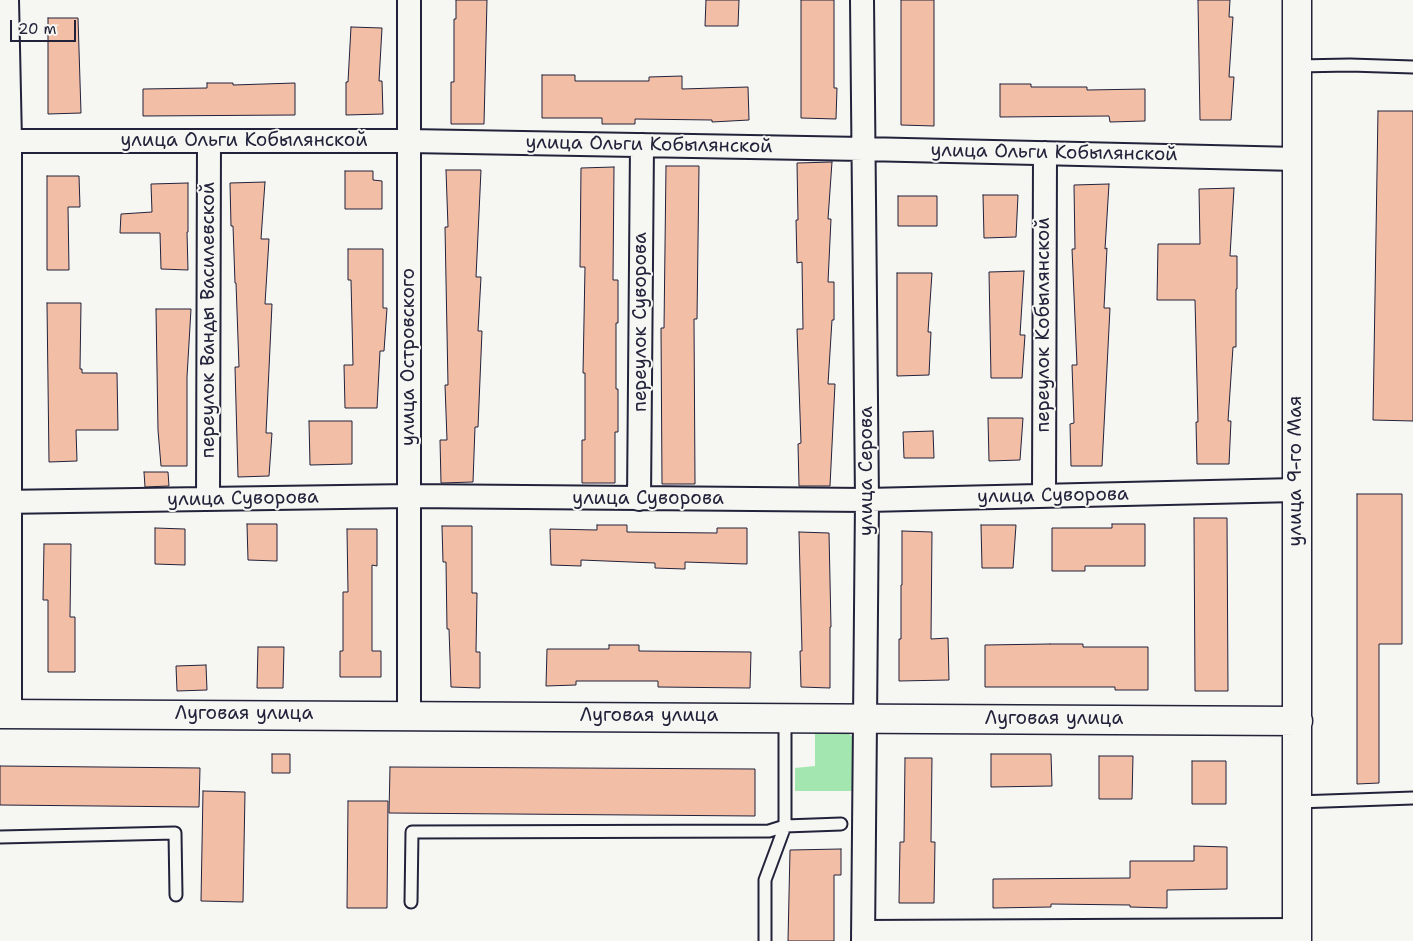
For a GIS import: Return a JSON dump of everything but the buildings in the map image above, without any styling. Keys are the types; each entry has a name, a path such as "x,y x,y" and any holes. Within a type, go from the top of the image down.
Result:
{"street":[{"path":"5,714 5,141 7,0"},
{"name":"улица Островского","path":"408,0 409,715"},
{"name":"улица Серова","path":"862,0 867,500 863,936"},
{"name":"улица 9-го Мая","path":"1297,0 1297,936"},
{"name":"улица Ольги Кобылянской","path":"5,141 409,141 1297,159"},
{"name":"переулок Ванды Василевской","path":"208,500 209,141"},
{"name":"переулок Суворова","path":"640,499 642,145"},
{"name":"переулок Кобылянской","path":"1044,496 1045,153"},
{"name":"улица Суворова","path":"5,502 410,496 867,500 1296,490"},
{"name":"Луговая улица","path":"5,714 1298,720"},
{"path":"863,936 1297,936"}],"lane":[{"path":"1297,66 1413,67"},
{"path":"765,941 765,880 785,826 785,717"},
{"path":"1298,802 1413,798"},
{"path":"411,902 412,832 769,831 785,826 841,824"},
{"path":"0,837 176,833 176,895"}],"green space":[{"path":"815,730 842,730 852,736 852,791 795,791 795,768 815,766"}]}
